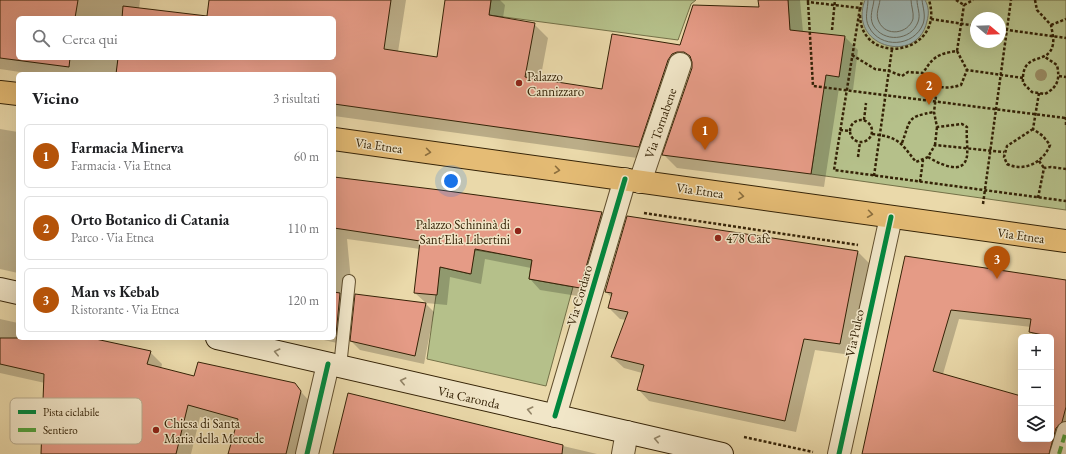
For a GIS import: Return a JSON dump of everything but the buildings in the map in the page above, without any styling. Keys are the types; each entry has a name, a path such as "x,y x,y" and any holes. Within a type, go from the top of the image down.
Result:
{"main road":[{"path":"0,92 16,94"},
{"name":"Via Etnea","path":"336,139 1066,241"}],"street":[{"name":"Via Tornabene","path":"632,181 680,64"},
{"name":"Via Cordaro","path":"555,416 632,181"},
{"name":"Via Puleo","path":"839,454 891,217"},
{"path":"0,289 16,293"},
{"name":"Via Caronda","path":"226,340 722,454"},
{"path":"307,454 334,365"},
{"path":"1059,454 1066,431"},
{"path":"623,454 627,432"}],"lane":[{"path":"334,365 349,281"}],"path":[{"path":"832,30 835,0"},
{"path":"862,0 846,89 834,170 1066,201"},
{"path":"860,8 860,20 864,31 871,40 881,46 892,49 903,48 913,45 922,38 928,29 931,19 929,0"},
{"path":"956,0 964,4"},
{"path":"964,4 973,0"},
{"path":"982,207 997,110 1011,0"},
{"path":"1035,0 1036,10 1051,25 1052,45 1049,52 1044,57 1036,58 1028,63 1022,72 1022,78 1023,83 1032,92 1045,94 1056,86 1059,76 1057,65 1044,57"},
{"path":"860,8 834,6 808,1 813,86 885,94 1035,115 1066,117 1066,126"},
{"path":"964,4 957,51 967,70"},
{"path":"931,19 970,25"},
{"path":"1051,25 1066,19"},
{"path":"1007,30 1066,38"},
{"path":"874,176 892,49"},
{"path":"923,73 931,61 940,53 957,51"},
{"path":"852,55 875,69 888,71 902,76 908,72 923,73"},
{"path":"967,70 1022,78"},
{"path":"923,73 927,83 938,88 949,88 960,85 967,70"},
{"path":"1059,76 1066,76"},
{"path":"872,134 890,136 902,143 916,162 928,157 935,145 937,127 934,112 938,88"},
{"path":"1033,129 1038,93"},
{"path":"864,120 866,103"},
{"path":"902,143 909,121 914,117 934,112"},
{"path":"864,120 870,124 872,134 869,139 860,142 852,137 850,131 854,122 864,120"},
{"path":"928,157 946,167 953,168 963,164 967,156 967,127 962,124 937,127"},
{"path":"1033,129 1044,136 1050,145 1047,153 1039,161 1021,168 1007,164 1004,157 1004,152 1007,146 1033,129"},
{"path":"840,130 850,131"},
{"path":"858,157 860,142"},
{"path":"935,145 1004,152"},
{"path":"920,182 923,160"},
{"path":"1038,198 1044,168 1039,161"},
{"path":"1044,168 1052,167 1066,169"},
{"path":"640,213 862,246"}],"green space":[{"path":"491,0 696,0 691,4 678,40 489,15"},
{"path":"788,0 1066,0 1066,210 811,174 820,114 792,98"},
{"path":"475,250 532,259 529,279 573,287 546,386 427,359 440,267 470,274"}],"water":[{"path":"865,0 925,0 928,8 928,16 921,35 911,43 899,47 886,45 874,39 866,29 862,16"}],"marked path":[{"path":"1059,454 1066,431"}],"cycle path":[{"path":"555,416 625,179"},
{"path":"839,454 891,217"},
{"path":"307,454 328,364"}],"place":[{"name":"Palazzo Cannizzaro","path":"519,83"},
{"name":"Orto Botanico di Catania","path":"929,105"},
{"name":"Farmacia Minerva","path":"705,150"},
{"name":"Palazzo Schininà di Sant'Elia Libertini","path":"518,231"},
{"name":"478 Cafè","path":"718,238"},
{"name":"Man vs Kebab","path":"997,279"},
{"name":"Chiesa di Santa Maria della Mercede","path":"156,430"}]}
